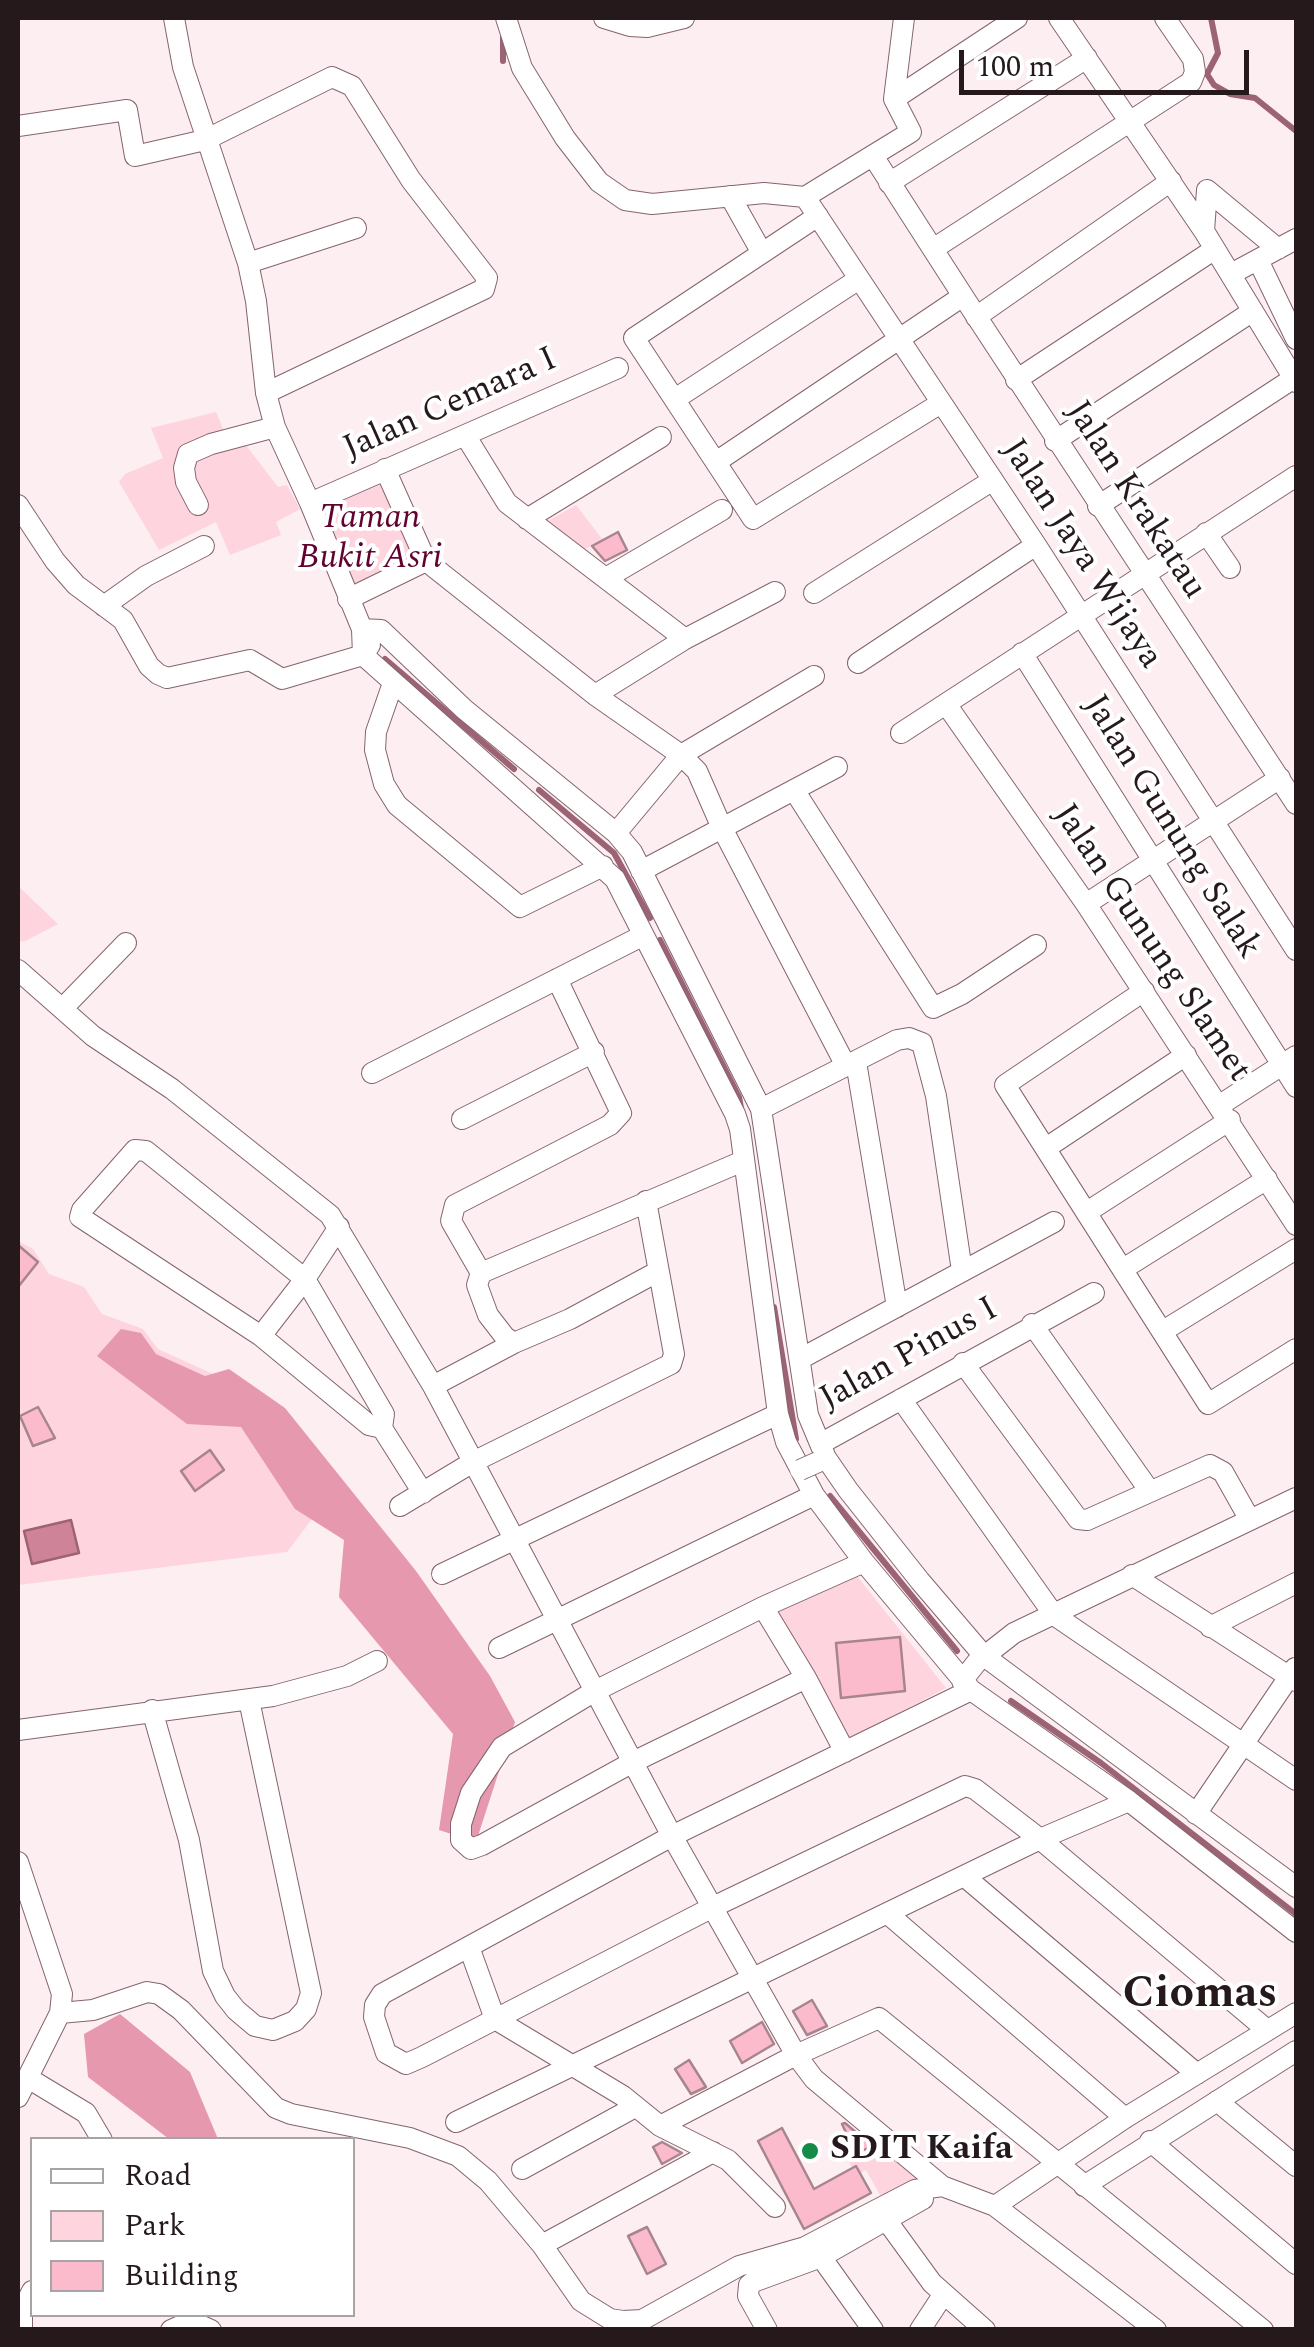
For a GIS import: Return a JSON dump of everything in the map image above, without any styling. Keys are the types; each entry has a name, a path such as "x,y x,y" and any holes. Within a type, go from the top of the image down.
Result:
{"street":[{"path":"174,18 183,67 205,140 248,263 266,393 275,428 348,599 371,630 464,709 615,879 728,1098 740,1128 778,1414 786,1442 813,1462 920,1581 972,1673 1196,1814 1296,1888"},
{"path":"506,18 514,50 565,138 598,182 625,200 652,204 772,192 805,197 912,132"},
{"path":"604,18 647,28 684,18"},
{"path":"904,18 894,100 929,160"},
{"path":"894,100 988,28 1018,18"},
{"path":"1059,18 1210,240 1295,380 1098,506"},
{"path":"933,250 1191,82 1195,72 1193,59 1165,18"},
{"path":"890,183 1087,58"},
{"path":"18,126 126,110 135,156 205,140 332,77 352,86 411,180 487,278 484,289 266,393"},
{"name":"Jalan Krakatau","path":"872,156 1296,804"},
{"path":"976,316 1171,181"},
{"path":"1210,240 1207,190 1287,244 1231,274"},
{"path":"730,196 762,253"},
{"name":"Jalan Jaya Wijaya","path":"805,197 1081,614 1296,950"},
{"path":"818,216 634,338 753,519 941,403"},
{"path":"248,263 356,228"},
{"path":"1016,380 1210,240"},
{"path":"1258,260 1296,339"},
{"path":"675,399 859,279"},
{"path":"716,462 963,296"},
{"path":"1055,440 1253,311"},
{"name":"Jalan Cemara I","path":"310,503 618,368"},
{"path":"198,505 186,482 188,454 275,428"},
{"path":"464,435 507,502 685,639"},
{"path":"528,519 661,437"},
{"path":"385,469 426,561 697,771 722,828 851,1064 898,1307"},
{"path":"901,733 1296,476"},
{"path":"814,594 993,480"},
{"path":"18,505 55,561 76,585 123,620 149,666 167,678 250,660 282,679 363,654"},
{"path":"606,578 722,510"},
{"path":"1206,532 1230,568"},
{"path":"858,663 1036,545"},
{"path":"104,606 146,576 204,546"},
{"path":"348,599 426,561"},
{"path":"595,694 685,639 774,592"},
{"path":"363,654 371,630"},
{"name":"Jalan Gunung Salak","path":"1022,653 1152,861 1289,1061 1296,1088"},
{"path":"363,654 393,683 529,782 616,833 632,852 762,1108 808,1416 814,1495 864,1562 972,1673 1296,1932"},
{"path":"616,833 681,756 814,676"},
{"path":"393,683 374,750 384,784 397,806 520,907 603,866"},
{"name":"Jalan Gunung Slamet","path":"946,704 1086,904 1296,1225"},
{"path":"641,871 837,767"},
{"path":"1086,904 1280,778"},
{"path":"794,790 928,1005 939,1008 1036,945"},
{"path":"372,1073 642,936"},
{"path":"62,1008 126,943"},
{"path":"18,970 93,1036 172,1089 330,1214 444,1381 473,1462 555,1619 752,1980 796,2056 814,2079 936,2187 995,2206 1156,2330"},
{"path":"514,1343 488,1315 477,1285 480,1273 452,1221 455,1205 617,1120 621,1113 557,980"},
{"path":"1144,991 1005,1084 1208,1404 1296,1348"},
{"path":"762,1108 897,1040 909,1038 922,1043 936,1096 962,1271"},
{"path":"462,1119 594,1052"},
{"path":"1046,1148 1186,1054"},
{"path":"1086,1212 1289,1061"},
{"path":"382,1428 369,1425 261,1336 85,1223 80,1217 82,1210 128,1156 136,1150 146,1151 305,1279 384,1414 382,1428 423,1493"},
{"path":"480,1273 744,1161"},
{"path":"1123,1269 1267,1179"},
{"path":"400,1506 473,1462 671,1364 674,1354 646,1201"},
{"path":"800,1359 1054,1222"},
{"path":"261,1336 339,1228"},
{"path":"1163,1331 1296,1248"},
{"path":"444,1381 657,1272"},
{"name":"Jalan Pinus I","path":"813,1462 902,1398 1094,1292"},
{"name":"Jalan Pinus I","path":"1032,1324 1148,1490"},
{"path":"963,1363 1078,1519 1087,1520 1210,1464 1223,1472 1250,1520"},
{"path":"902,1398 1054,1615 1296,1780"},
{"path":"442,1574 778,1414"},
{"path":"499,1648 814,1495"},
{"path":"1267,2030 1040,1839 975,1789 965,1786 712,1908 406,2064 386,2053 379,2041 375,2005 382,1994 672,1836 844,1752 972,1673 1004,1639 1296,1498"},
{"path":"806,1678 633,1762 482,1845 471,1849 461,1840 461,1824 471,1793 502,1747 595,1691 762,1607 864,1562"},
{"path":"1132,1575 1210,1627 1294,1675 1196,1814"},
{"path":"1210,1627 1296,1583"},
{"path":"762,1607 806,1678 844,1752"},
{"path":"18,1730 249,1700 334,1680 377,1661"},
{"path":"152,1710 189,1840 213,1971 236,2010 255,2026 273,2030 294,2021 306,2009 311,1992 249,1700"},
{"path":"456,2122 1040,1839 1128,1801"},
{"path":"18,1862 62,1994 60,2014 23,2088 86,2113 100,2137"},
{"path":"964,1876 1197,2074"},
{"path":"888,1914 1125,2118"},
{"path":"469,1947 495,2019 623,2096 660,2126 728,2160 775,2207"},
{"path":"60,2014 93,2010 147,1992 159,1994 181,2010 276,2108 410,2138 458,2156 488,2181 542,2245 571,2289 594,2310 623,2322 645,2325 728,2272 805,2247 915,2190 936,2187"},
{"path":"995,2206 1125,2118 1296,2013"},
{"path":"660,2126 879,2018 1263,2330"},
{"path":"1084,2186 1150,2141 1293,2058"},
{"path":"1218,2101 1296,2166"},
{"path":"522,2169 635,2107"},
{"path":"1150,2141 1296,2264"},
{"path":"542,2245 713,2152"},
{"path":"767,2330 749,2300 749,2286 822,2257 921,2201 936,2187"},
{"path":"887,2221 920,2270 985,2330"},
{"path":"822,2257 873,2330"},
{"path":"920,2330 943,2295"},
{"path":"170,2330 191,2321 211,2330"}],"green space":[{"path":"216,412 228,441 242,440 278,487 287,485 300,509 276,522 281,535 230,555 216,522 159,550 119,482 125,474 163,458 151,428"},
{"name":"Taman Bukit Asri","path":"385,469 426,561 348,599 310,503"},
{"path":"576,505 603,540 581,551 548,521"},
{"path":"18,886 58,924 18,942"},
{"path":"18,1241 33,1249 49,1274 84,1287 102,1314 143,1329 158,1349 257,1394 337,1486 287,1552 18,1585"},
{"path":"853,1571 946,1688 848,1740 772,1609"},
{"path":"887,2142 934,2181 880,2195 866,2170 856,2175 849,2162"}],"shaded area":[{"path":"121,1329 141,1333 156,1354 205,1376 229,1369 285,1408 416,1571 490,1676 515,1722 476,1842 439,1830 453,1734 339,1597 344,1540 295,1509 241,1427 187,1424 97,1356"},
{"path":"71,1520 79,1553 32,1564 24,1531"},
{"path":"120,2014 190,2072 217,2137 166,2137 88,2077 84,2034"}],"building":[{"path":"618,532 627,550 605,561 592,546"},
{"path":"18,1245 38,1262 18,1287"},
{"path":"38,1407 55,1438 33,1446 20,1416"},
{"path":"210,1450 224,1470 195,1491 181,1471"},
{"path":"900,1637 905,1691 841,1698 836,1643"},
{"path":"812,2000 827,2026 807,2035 793,2011"},
{"path":"762,2022 774,2044 742,2063 730,2041"},
{"path":"689,2060 706,2087 691,2094 675,2069"},
{"path":"842,2124 872,2146 856,2154"},
{"path":"782,2128 814,2189 856,2166 871,2193 804,2229 758,2141"},
{"path":"662,2142 682,2153 662,2164 653,2147"},
{"path":"647,2227 666,2264 647,2274 628,2236"}],"waterway":[{"path":"1211,18 1218,53 1207,74 1214,85 1230,94 1255,98 1296,131"},
{"path":"503,37 503,61"},
{"path":"385,659 514,769"},
{"path":"539,790 614,853 650,918"},
{"path":"660,940 741,1108"},
{"path":"774,1307 796,1439"},
{"path":"830,1496 957,1651"},
{"path":"1011,1701 1101,1763 1296,1914"}],"place":[{"name":"SDIT Kaifa","path":"810,2151"}],"district":[{"name":"Ciomas","path":"1200,1997"}]}
